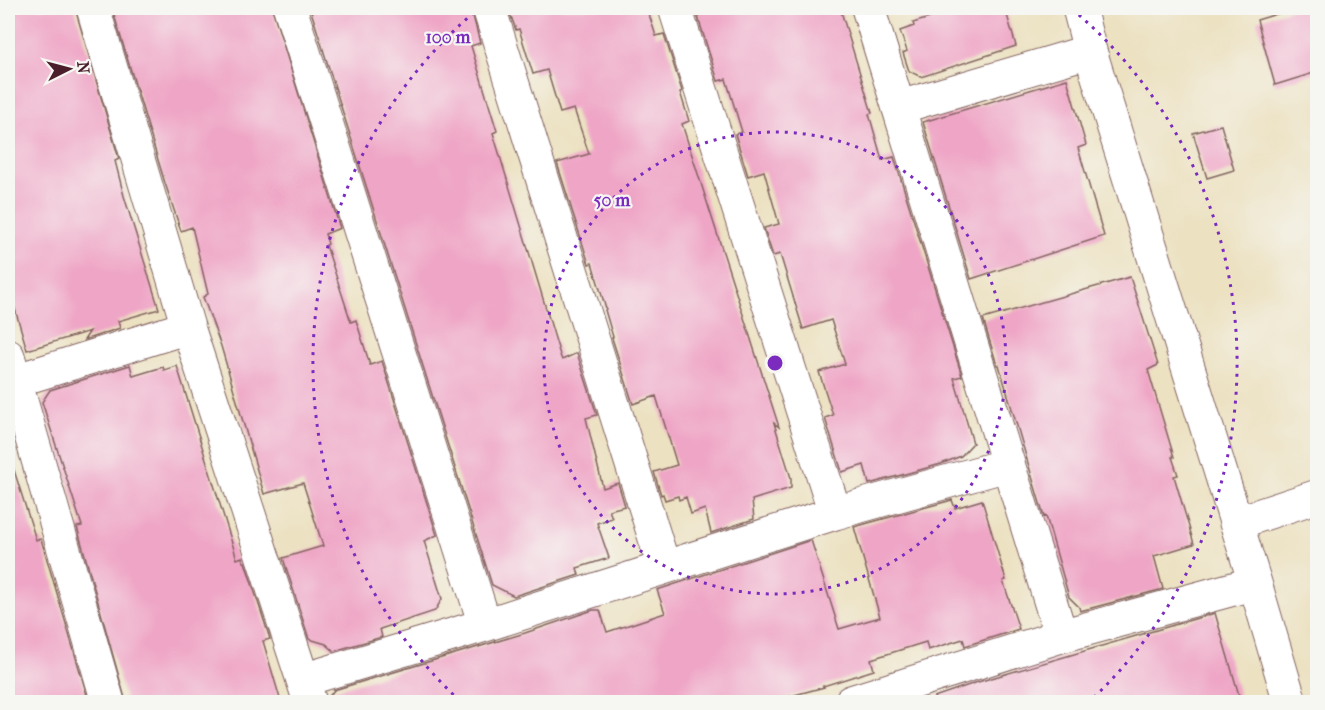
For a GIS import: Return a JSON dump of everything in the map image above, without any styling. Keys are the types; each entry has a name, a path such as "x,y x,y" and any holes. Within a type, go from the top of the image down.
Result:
{"street":[{"path":"93,8 188,327 306,691 485,625 664,567 835,513 1007,465"},
{"path":"290,8 485,625"},
{"path":"489,8 664,567"},
{"path":"675,8 835,513"},
{"path":"868,8 1060,636"},
{"path":"1085,9 1090,51 1290,702"},
{"path":"900,107 1090,51"},
{"path":"108,702 10,374 188,327"},
{"path":"1236,523 1317,496"},
{"path":"851,702 1060,636 1255,583"}],"building":[{"path":"8,8 75,8 119,159 115,161 124,196 159,309 118,321 120,328 84,340 90,331 27,350 8,285"},
{"path":"112,8 272,8 340,228 325,234 328,244 326,245 351,322 356,320 370,365 382,361 437,535 424,541 442,599 435,611 380,629 382,637 334,651 326,644 309,639 283,558 323,546 303,483 264,494 221,346 203,297 208,294 192,227 181,231"},
{"path":"310,8 471,8 480,43 471,46 497,131 493,133 560,355 562,360 577,353 597,415 586,418 603,488 618,483 625,506 609,510 612,518 597,523 609,558 577,568 579,575 514,596 492,585"},
{"path":"508,8 647,8 656,36 664,34 689,121 682,124 779,427 774,423 791,478 791,488 752,500 754,519 711,533 705,509 691,514 686,497 679,500 678,496 665,500 663,494 661,495 654,472 677,465 656,396 633,404 592,263 589,264 557,163 589,154 574,109 560,113 547,70 533,74 519,29 516,30"},
{"path":"695,8 840,8 872,113 869,114 882,160 894,157 962,376 954,378 973,443 961,456 941,464 869,484 864,465 842,472 825,418 833,415 819,372 845,364 831,320 803,329 780,254 773,256 764,228 779,224 764,171 748,176 735,134 742,132 726,79 718,81"},
{"path":"937,8 1005,8 1016,46 921,77 909,71 903,53 907,51 900,31 914,26 913,23 939,15"},
{"path":"1296,8 1317,8 1317,72 1275,85 1257,20"},
{"path":"1067,79 1086,145 1078,148 1104,236 971,279 923,122"},
{"path":"1221,125 1234,170 1207,178 1193,133"},
{"path":"1130,277 1158,365 1148,370 1174,457 1172,457 1178,475 1174,476 1194,544 1154,556 1163,589 1080,611 1069,597 1046,516 1044,517 983,319"},
{"path":"130,365 133,376 163,367 164,370 177,366 237,559 242,557 245,562 270,639 263,641 281,702 126,702 77,527 82,526 42,402 50,390"},
{"path":"13,467 36,540 41,539 89,702 8,702 8,468"},
{"path":"952,500 955,508 982,500 1006,580 1003,581 1019,629 965,646 963,639 928,650 926,642 871,659 874,670 787,697 789,702 328,702 334,690 525,633 593,610 600,610 607,632 665,613 657,590 811,540 839,629 880,617 854,527"},
{"path":"1215,613 1241,702 935,702 934,697 978,682"}]}
